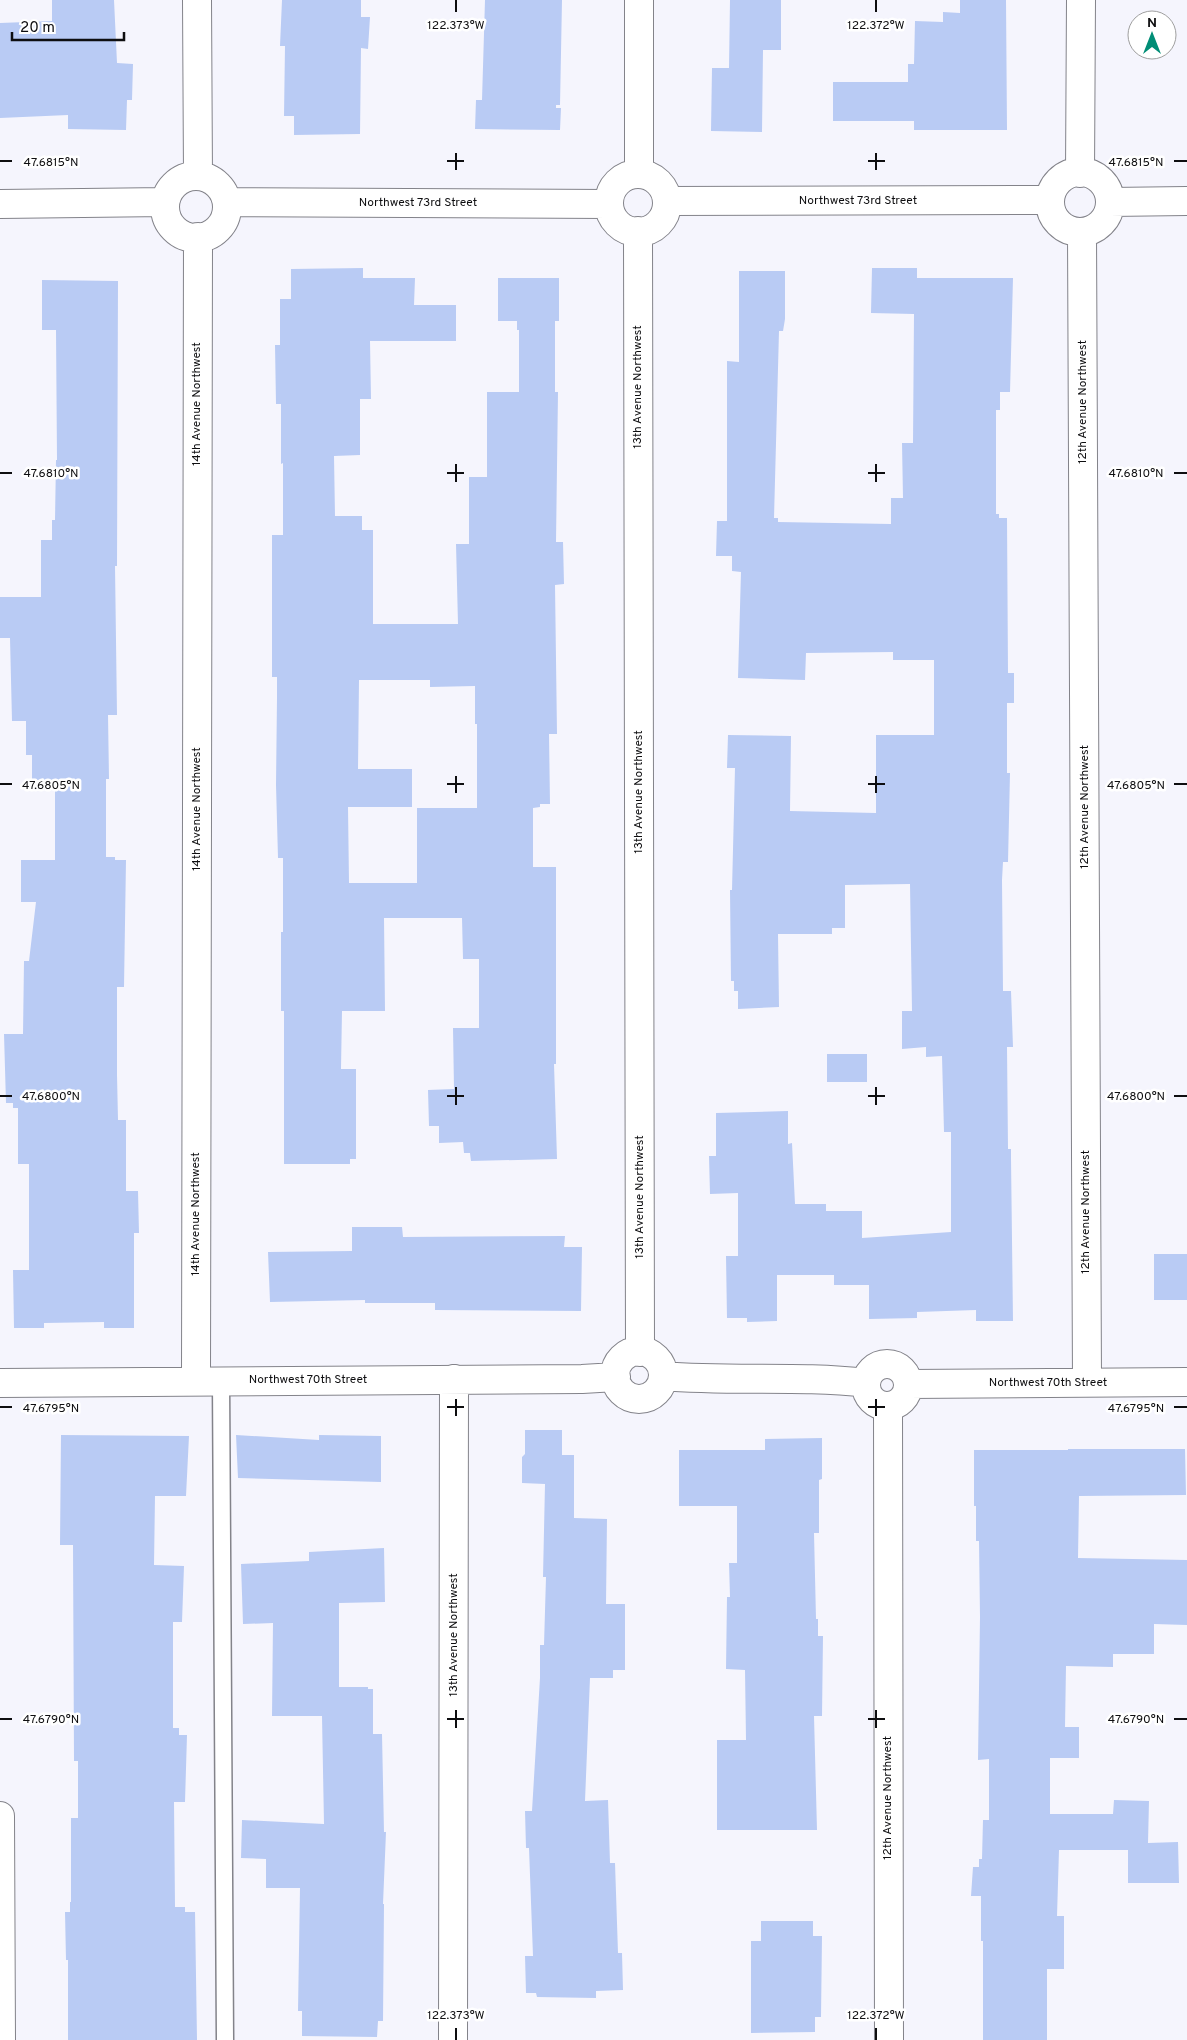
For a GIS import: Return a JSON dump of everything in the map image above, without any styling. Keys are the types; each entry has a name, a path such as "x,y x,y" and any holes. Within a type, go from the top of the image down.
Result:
{"street":[{"path":"197,0 198,176"},
{"path":"639,0 639,174"},
{"path":"1080,172 1081,0"},
{"path":"1080,172 1093,175 1101,181 1107,189 1110,202 1107,216 1101,224 1093,230 1072,232 1062,227 1055,220 1050,210 1050,200 1052,190 1058,181 1066,176 1080,172"},
{"path":"639,174 654,179 662,186 667,201 665,214 659,222 652,228 638,231 625,229 617,224 612,216 609,204 612,189 618,181 626,176 639,174"},
{"path":"188,176 198,176 214,181 220,187 227,202 227,211 220,227 206,236 198,237 180,234 173,227 165,212 165,202 168,194 180,180 188,176"},
{"name":"Northwest 73rd Street","path":"667,201 1050,200"},
{"path":"1110,202 1187,201"},
{"path":"0,204 165,202"},
{"name":"Northwest 73rd Street","path":"227,202 609,204"},
{"name":"13th Avenue Northwest","path":"638,231 640,1352"},
{"name":"12th Avenue Northwest","path":"1082,232 1087,1382"},
{"name":"14th Avenue Northwest","path":"198,237 209,1381"},
{"path":"640,1352 652,1355 658,1360 663,1376 658,1391 652,1396 637,1399 624,1393 619,1388 616,1377 618,1365 622,1359 628,1354 640,1352"},
{"path":"884,1364 891,1364 903,1371 909,1384 904,1398 899,1403 888,1406 879,1405 873,1401 869,1396 866,1383 871,1371 884,1364"},
{"path":"663,1376 693,1379 835,1379 866,1383"},
{"name":"Northwest 70th Street","path":"0,1382 616,1377"},
{"name":"13th Avenue Northwest","path":"453,2040 454,1379"},
{"name":"Northwest 70th Street","path":"909,1384 1187,1382"},
{"name":"12th Avenue Northwest","path":"888,1406 889,2040"},
{"path":"0,1816 1,2040"}],"lane":[{"path":"209,1381 225,2040"}],"building":[{"path":"52,0 114,0 117,63 133,64 132,100 127,100 126,130 68,129 68,115 0,118 0,23 52,21"},
{"path":"282,0 361,0 361,17 370,17 368,49 361,48 360,134 294,135 294,116 284,116 285,46 280,46"},
{"path":"485,0 562,0 560,105 556,105 556,108 561,108 560,130 475,129 476,100 482,100"},
{"path":"730,0 781,0 781,50 763,50 762,132 711,131 712,68 729,68"},
{"path":"960,0 1006,0 1007,130 914,130 914,121 833,121 833,82 908,82 908,64 914,64 915,21 943,22 943,12 960,13"},
{"path":"363,268 363,278 415,278 414,305 456,305 456,341 370,341 371,399 360,399 360,455 334,456 335,516 362,516 362,530 373,530 373,624 458,624 456,544 469,544 469,477 487,477 487,392 519,392 519,330 517,330 517,321 498,321 498,278 559,278 559,321 555,321 555,392 558,392 556,542 563,542 564,584 555,585 557,734 549,734 550,804 540,804 540,807 533,808 533,867 556,867 556,1064 554,1064 557,1159 471,1161 470,1153 464,1153 463,1142 439,1143 439,1126 429,1126 428,1090 454,1089 453,1028 479,1028 479,959 463,959 462,918 384,918 385,1011 342,1011 341,1069 356,1069 356,1159 350,1159 350,1164 284,1164 284,1011 281,1011 283,858 278,858 276,785 277,677 272,677 272,535 283,535 281,404 276,404 275,345 280,345 280,299 291,299 291,269","holes":["359,680 430,680 430,687 475,686 477,808 417,808 417,883 349,883 348,807 412,807 412,769 358,769"]},
{"path":"872,268 917,268 917,278 1013,278 1010,392 1000,392 1000,410 996,410 996,514 999,514 999,518 1007,518 1008,673 1014,673 1014,703 1007,703 1007,773 1010,773 1008,862 1003,862 1002,880 1003,991 1011,991 1013,1047 1007,1047 1008,1149 1011,1149 1013,1321 976,1321 976,1310 917,1312 917,1318 869,1319 869,1285 834,1285 834,1275 777,1275 777,1321 747,1322 747,1318 727,1318 726,1256 738,1256 738,1193 710,1194 709,1156 716,1156 716,1113 788,1111 788,1144 792,1143 795,1204 826,1204 826,1211 862,1211 862,1238 951,1232 951,1132 944,1132 942,1056 926,1057 926,1047 902,1049 902,1011 912,1011 910,884 845,885 845,928 832,928 832,934 778,934 779,1007 738,1009 738,991 734,991 734,981 731,981 730,890 732,890 735,768 727,768 728,735 791,736 790,811 876,813 876,735 934,735 934,660 893,660 893,652 806,653 805,680 738,678 741,572 732,571 732,556 716,556 717,521 727,521 727,361 739,362 739,271 785,271 785,319 783,331 779,331 774,518 778,518 778,522 891,524 891,498 903,498 902,443 913,443 914,314 871,313"},
{"path":"42,280 118,281 117,566 115,566 117,715 108,715 109,779 106,779 106,857 115,857 115,860 126,860 124,987 117,987 117,1075 118,1120 126,1120 126,1191 138,1191 139,1233 134,1233 134,1328 104,1328 104,1322 44,1323 44,1328 14,1328 13,1270 29,1270 29,1164 18,1164 18,1108 13,1108 13,1103 6,1103 4,1034 23,1034 24,961 29,961 36,902 21,902 21,860 55,860 55,780 32,780 32,755 26,755 26,721 12,721 10,638 0,638 0,597 41,597 41,540 52,540 52,520 55,520 57,460 56,330 42,330"},
{"path":"827,1054 867,1054 867,1082 827,1082"},
{"path":"352,1227 402,1227 403,1237 565,1236 564,1247 582,1247 581,1311 435,1310 435,1303 365,1303 365,1300 270,1302 268,1252 352,1251"},
{"path":"1154,1254 1187,1254 1187,1300 1154,1300"},
{"path":"525,1430 562,1430 562,1455 574,1455 574,1518 607,1519 606,1604 625,1604 625,1670 613,1670 613,1678 590,1678 585,1801 608,1800 610,1863 615,1863 618,1953 622,1953 623,1990 596,1991 596,1998 537,1997 536,1993 526,1993 525,1956 533,1956 529,1848 526,1848 525,1811 532,1811 540,1678 540,1645 544,1645 546,1577 543,1577 545,1484 522,1483"},
{"path":"61,1435 189,1436 186,1496 155,1496 154,1565 184,1566 182,1622 173,1622 173,1728 179,1728 179,1735 187,1735 185,1802 174,1802 175,1907 185,1907 185,1912 195,1912 197,2040 68,2040 68,1960 66,1960 65,1912 70,1912 71,1902 71,1818 78,1818 78,1761 74,1761 73,1545 60,1545"},
{"path":"236,1435 319,1440 319,1435 381,1436 381,1482 238,1478"},
{"path":"822,1438 822,1479 819,1480 819,1533 814,1533 816,1619 818,1619 818,1636 823,1636 822,1716 814,1716 817,1830 717,1830 717,1740 746,1740 745,1670 726,1669 727,1597 730,1597 729,1563 737,1563 737,1506 679,1506 679,1450 765,1450 765,1439"},
{"path":"1185,1449 1186,1495 1079,1496 1078,1558 1187,1560 1187,1625 1154,1624 1154,1654 1113,1654 1113,1667 1066,1666 1065,1727 1079,1727 1079,1758 1050,1758 1050,1814 1113,1814 1114,1800 1149,1801 1148,1843 1178,1842 1179,1883 1128,1883 1128,1850 1059,1850 1057,1916 1064,1916 1064,1969 1047,1969 1047,2040 983,2040 981,1896 971,1896 973,1867 979,1867 979,1859 982,1859 983,1820 989,1820 989,1759 978,1760 980,1617 979,1541 976,1541 976,1506 974,1506 974,1450"},
{"path":"384,1548 385,1602 339,1603 339,1687 368,1687 368,1689 373,1689 373,1734 382,1734 384,1832 386,1832 383,1904 383,2021 378,2021 377,2037 302,2036 302,2011 298,2011 300,1888 266,1888 266,1859 241,1858 242,1820 324,1824 322,1716 272,1716 273,1623 243,1624 241,1564 309,1561 309,1552"},
{"path":"761,1921 813,1921 813,1936 822,1936 821,2017 815,2017 815,2032 751,2033 751,1941 761,1941"}]}
